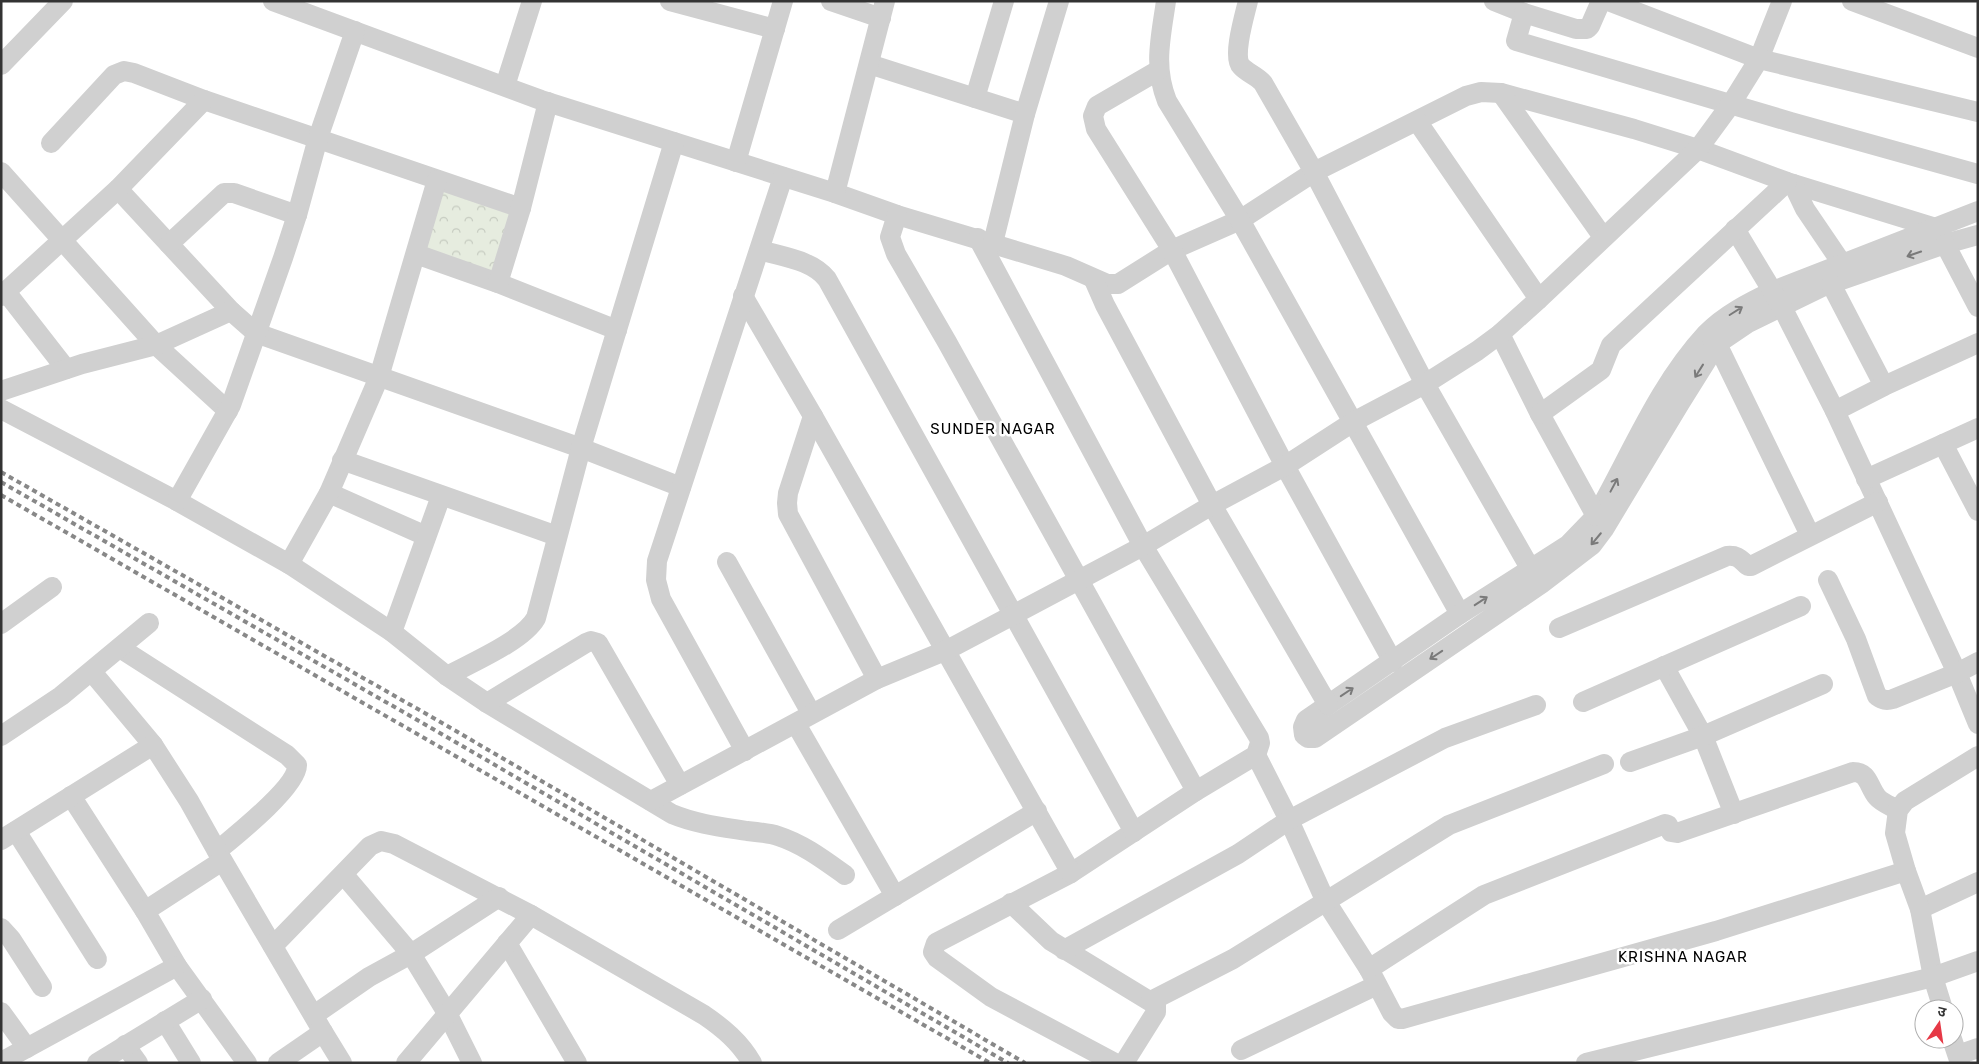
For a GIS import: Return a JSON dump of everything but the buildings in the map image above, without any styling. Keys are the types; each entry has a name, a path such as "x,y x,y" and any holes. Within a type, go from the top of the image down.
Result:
{"street":[{"path":"5,53 63,1"},
{"path":"273,1 548,102 1066,266 1094,280 1107,284 1118,284 1172,250 1240,220 1314,172 1388,134 1466,96 1481,92 1501,93 1634,129 1940,236 1978,306"},
{"path":"505,86 532,1"},
{"path":"670,1 775,29"},
{"path":"736,162 783,1"},
{"path":"831,1 883,10 835,193"},
{"path":"975,98 1004,1"},
{"path":"1059,1 986,241 1143,546 1260,738 1259,750 1256,755 1196,791 1071,872 936,943 933,952 937,958 990,997 1115,1063"},
{"path":"1166,1 1158,53 1162,87 1167,100 1240,220 1460,614"},
{"path":"1248,1 1237,53 1237,62 1242,68 1257,76 1263,83 1314,172 1424,384 1530,568"},
{"path":"1494,1 1524,13 1576,29 1587,29 1590,26 1601,1"},
{"path":"1608,1 1759,58 1977,110"},
{"path":"651,801 876,679 947,650 1143,546 1212,505 1285,466 1353,422 1424,384 1477,351 1500,334 1539,299 1698,150 1731,104 1759,58 1782,1"},
{"path":"1852,1 1978,48"},
{"path":"1524,13 1516,40 1731,104 1978,174"},
{"path":"177,501 228,410 297,215 318,138 355,32"},
{"path":"868,64 1025,114"},
{"path":"1159,70 1097,106 1093,112 1096,129 1172,250 1285,466 1392,662"},
{"path":"51,143 114,75 118,72 134,73 204,100 521,208"},
{"path":"1501,93 1603,238"},
{"path":"66,368 4,294 118,189 204,100"},
{"path":"498,283 521,208 548,102"},
{"path":"1417,121 1539,299"},
{"path":"447,676 509,642 529,628 536,618 581,448 674,142"},
{"path":"744,751 661,599 656,580 657,561 783,177"},
{"path":"3,179 156,344 228,410"},
{"path":"289,564 329,493 379,377 437,180"},
{"path":"1540,414 1601,370 1611,345 1735,229 1790,183"},
{"path":"1790,183 1804,209 1843,265"},
{"path":"118,189 231,311 256,333 581,448 681,487"},
{"path":"169,244 224,193 234,193 297,215"},
{"path":"1712,339 1680,403 1604,529 1592,545 1541,584 1315,738 1304,736 1302,730 1306,720 1460,614 1568,544 1596,516 1668,386 1712,339 1731,314 1752,301 1778,299 1831,284 1940,236 1978,211"},
{"path":"897,214 890,237 896,254 948,342 1196,791"},
{"path":"1735,229 1778,299 1835,411 1978,724"},
{"path":"1778,299 1843,265 1940,236 1978,235"},
{"path":"760,250 812,265 821,271 827,279 1134,832"},
{"path":"416,254 498,283 617,330"},
{"path":"1094,280 1105,305 1212,505 1328,705"},
{"path":"1831,284 1884,386"},
{"path":"743,296 947,650 1071,872"},
{"path":"1,390 66,368 156,344 231,311"},
{"path":"1500,334 1540,414 1596,516"},
{"path":"1712,339 1810,535"},
{"path":"1835,411 1884,386 1978,343"},
{"path":"1,409 177,501 289,564 392,632 447,676 487,703 672,814 686,820 776,835 795,842 814,853 845,875"},
{"path":"813,416 788,493 788,514 876,679"},
{"path":"1866,479 1978,428"},
{"path":"1943,444 1978,512"},
{"path":"342,460 557,536"},
{"path":"329,493 426,536"},
{"path":"392,632 441,496"},
{"path":"1559,628 1726,556 1736,556 1742,559 1746,565 1752,566 1878,502"},
{"path":"727,562 803,718 895,896"},
{"path":"1828,580 1856,639 1878,696 1882,699 1893,699 1978,662"},
{"path":"1,624 52,587"},
{"path":"1583,702 1801,606"},
{"path":"1,736 62,696 148,623"},
{"path":"487,703 586,643 591,641 598,642 680,785"},
{"path":"120,648 287,755 297,765 297,771 288,785 220,856 145,911"},
{"path":"1664,666 1703,736 1734,814"},
{"path":"92,672 153,745 190,801 220,856 342,1063"},
{"path":"1630,762 1703,736 1823,684"},
{"path":"1064,950 1238,854 1290,820 1445,738 1536,705"},
{"path":"97,959 9,835 153,745"},
{"path":"1256,755 1290,820 1325,900 1373,977 1392,1014 1402,1020 1716,931 1906,871"},
{"path":"1940,999 1933,977 1920,910 1906,871 1896,833 1898,810 1905,801 1978,756"},
{"path":"1151,1001 1233,959 1325,900 1449,825 1604,764"},
{"path":"1241,1050 1373,977 1484,895 1660,826 1668,825 1674,834 1853,772 1862,773 1867,777 1879,799 1898,810"},
{"path":"71,796 145,911 177,966 247,1063"},
{"path":"838,930 1037,811"},
{"path":"274,946 370,846 381,841 394,844 499,897 704,1015 726,1030 752,1063"},
{"path":"344,875 410,954 447,1013 472,1063"},
{"path":"1920,910 1978,882"},
{"path":"278,1063 369,977 410,954 499,897"},
{"path":"1011,903 1051,941 1151,1001 1156,1006 1157,1010 1124,1063"},
{"path":"406,1063 531,915"},
{"path":"1,928 10,952 42,987"},
{"path":"507,943 577,1063"},
{"path":"1586,1063 1933,977 1978,962"},
{"path":"1,1062 177,966"},
{"path":"97,1063 202,999"},
{"path":"1,1012 27,1048"},
{"path":"164,1021 191,1063"},
{"path":"126,1045 138,1063"},
{"path":"1956,1052 1978,1048"}],"green space":[{"path":"445,186 517,211 497,276 423,251"}],"railway":[{"path":"1,472 437,720 1025,1063"},
{"path":"1,482 433,729 1008,1063"},
{"path":"1,495 990,1063"}],"district":[{"name":"SUNDER NAGAR","path":"993,429"},
{"name":"KRISHNA NAGAR","path":"1683,957"}]}
